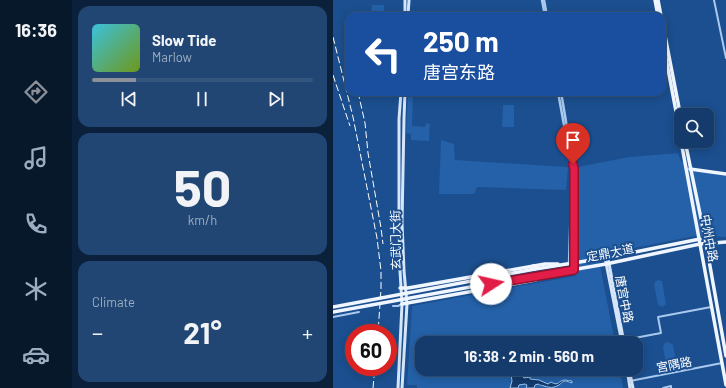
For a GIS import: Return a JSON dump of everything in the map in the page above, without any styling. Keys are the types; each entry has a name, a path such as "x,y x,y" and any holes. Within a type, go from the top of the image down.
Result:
{"main road":[{"path":"405,0 405,12"},
{"path":"408,12 409,0"},
{"path":"655,0 657,12"},
{"path":"658,0 660,12"},
{"path":"666,41 679,108"},
{"name":"中州中路","path":"666,59 675,108"},
{"name":"玄武门大街","path":"397,388 402,304 400,288 399,223 399,122 401,96"},
{"name":"玄武门大街","path":"403,388 407,304 402,223 403,118 405,96"},
{"name":"中州中路","path":"683,148 705,238 723,328 726,356"},
{"name":"中州中路","path":"686,148 700,239 726,385"},
{"path":"689,170 726,174"},
{"name":"定鼎大道","path":"333,306 534,268 606,258 705,238"},
{"name":"定鼎大道","path":"333,312 537,277 701,244 726,242"},
{"name":"唐宫中路","path":"606,258 622,336"},
{"path":"400,288 534,268"},
{"path":"402,304 466,293 537,277"},
{"path":"463,278 466,293"},
{"path":"629,376 631,388"}],"street":[{"path":"543,0 545,12"},
{"path":"714,0 726,58"},
{"path":"561,96 574,169 571,263 574,270"},
{"path":"393,306 402,304"},
{"path":"643,337 661,333 658,317 712,307"},
{"path":"333,317 359,312"},
{"name":"宫隅路","path":"630,381 722,364"},
{"path":"663,388 671,386 671,388"}],"shaded area":[{"path":"372,5 384,5 384,12 371,12"},
{"path":"408,96 413,96 412,126 425,127 426,123 430,124 429,141 411,140 411,134 406,133"},
{"path":"503,105 514,105 514,127 502,127"},
{"path":"441,140 454,144 455,160 568,167 566,190 477,187 474,194 439,194"},
{"path":"678,153 681,161 700,172 726,176 726,237 695,236 598,255 614,336 415,336 415,376 621,376 623,388 417,388 417,385 407,385 412,306 575,276 578,167 629,157"},
{"path":"658,280 662,281 666,304 662,307 658,305 654,285"},
{"path":"667,342 673,345 676,362 671,366 666,364 663,347"},
{"path":"511,376 522,376 524,378 530,377 530,379 539,380 548,384 551,382 557,384 565,380 572,381 572,383 565,381 555,387 548,387 538,384 535,385 534,388 526,388 527,385 525,384 519,385 518,388 510,388 512,381"}],"railway":[{"path":"333,37 345,85"},
{"path":"333,75 350,126"},
{"path":"348,96 377,238 381,271 379,324"},
{"path":"359,96 365,123 368,153 383,244"},
{"path":"373,388 374,376"}],"route":[{"path":"491,284 536,275 574,270 573,164"}]}
